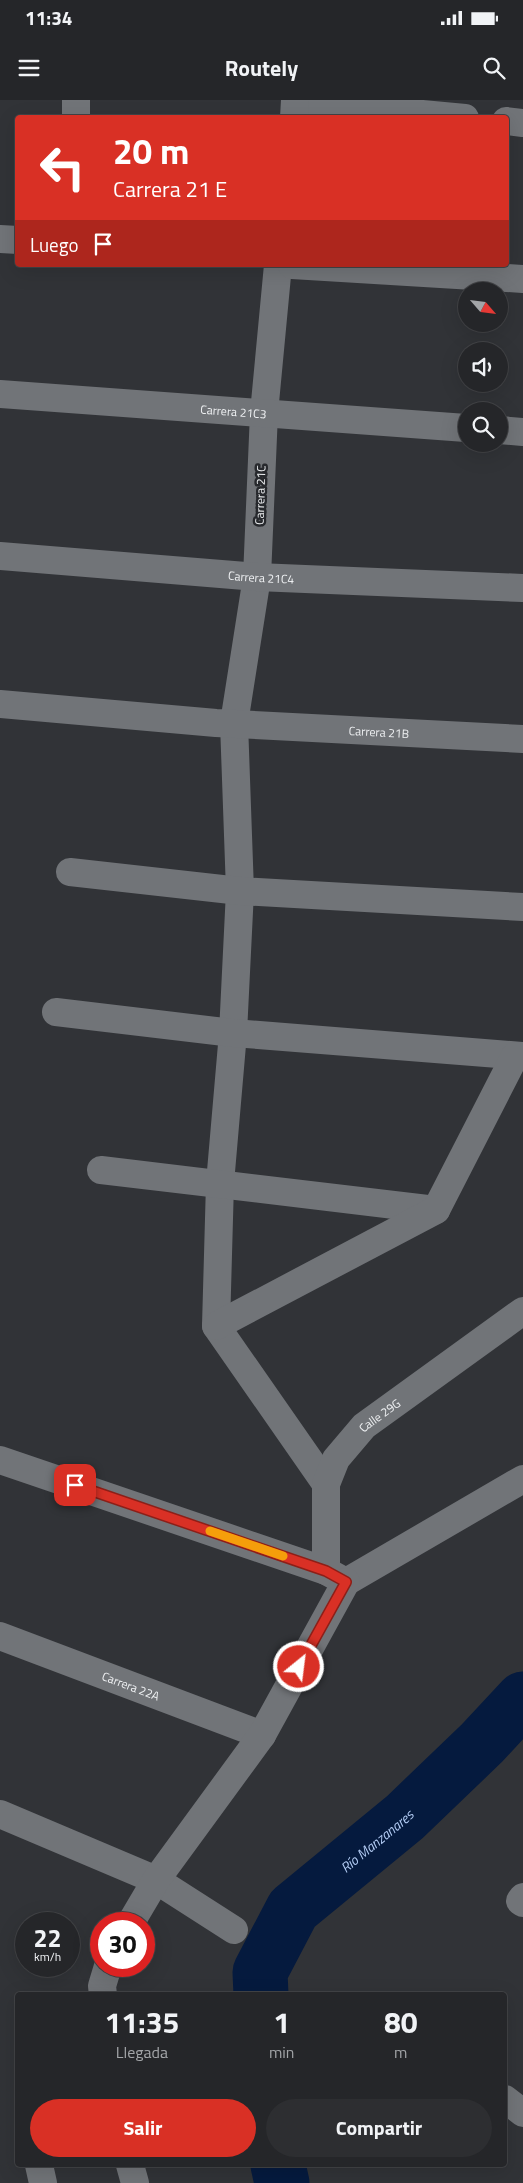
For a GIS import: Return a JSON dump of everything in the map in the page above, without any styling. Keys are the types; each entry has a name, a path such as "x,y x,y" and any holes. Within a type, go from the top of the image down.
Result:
{"street":[{"path":"76,100 76,115"},
{"path":"294,115 296,100"},
{"path":"309,100 359,108 434,115"},
{"path":"509,121 523,123"},
{"path":"0,239 15,240"},
{"name":"Carrera 21C","path":"234,723 257,577 264,413 278,267"},
{"path":"325,267 523,279"},
{"name":"Carrera 21C3","path":"0,394 458,427"},
{"path":"508,431 523,432"},
{"name":"Carrera 21C4","path":"0,556 257,577 523,588"},
{"name":"Carrera 21B","path":"0,704 234,723 523,739"},
{"path":"234,723 240,891 233,1033 220,1183 216,1326 326,1484"},
{"path":"70,872 240,891 523,907"},
{"path":"56,1012 233,1033 519,1056 436,1210 216,1326"},
{"path":"101,1170 436,1210"},
{"name":"Calle 29G","path":"336,1576 326,1484 336,1459 364,1426 523,1312"},
{"path":"1,1462 336,1576"},
{"path":"137,1912 156,1880 262,1735 336,1576 523,1479"},
{"name":"Carrera 22A","path":"0,1636 262,1735"},
{"path":"0,1814 156,1880 234,1930"},
{"path":"103,1992 105,1977"},
{"path":"507,2100 523,2113"},
{"path":"39,2167 43,2183"},
{"path":"131,2167 135,2183"}],"waterway":[{"name":"Río Manzanares","path":"261,1992 260,1972 293,1909 405,1817 482,1743 523,1699"},
{"name":"Río Manzanares","path":"278,2167 282,2183"}],"slow traffic":[{"path":"210,1531 283,1556"}],"route":[{"path":"75,1485 326,1571 346,1582 299,1667"}]}
